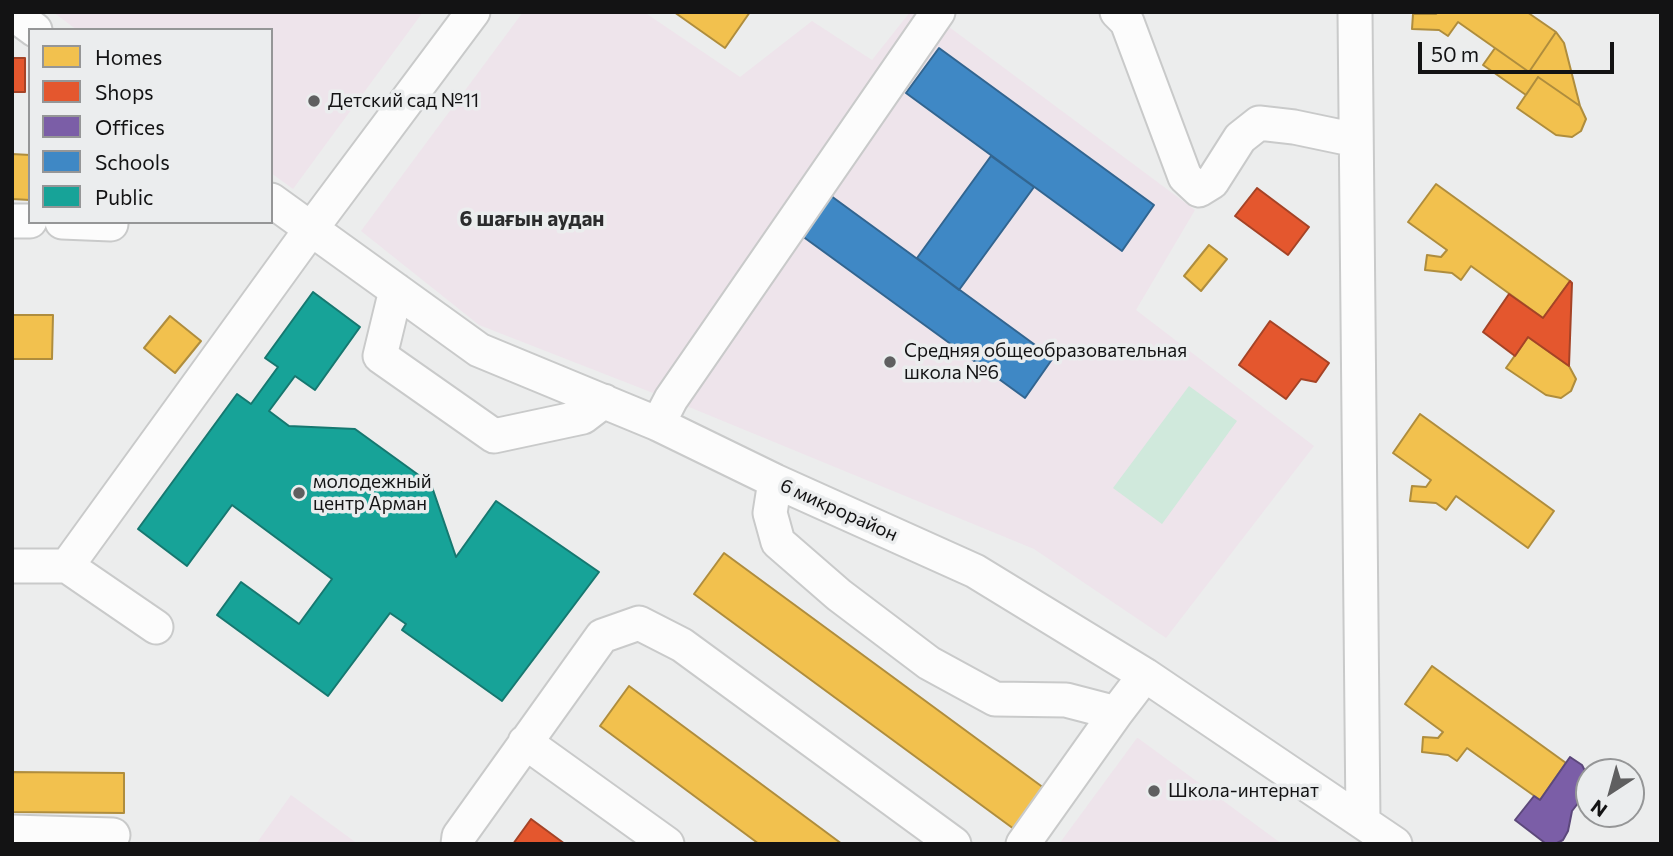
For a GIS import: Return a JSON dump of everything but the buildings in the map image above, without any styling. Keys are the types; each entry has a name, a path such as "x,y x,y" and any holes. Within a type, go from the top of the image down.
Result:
{"street":[{"path":"67,566 311,229 473,12"},
{"path":"658,424 671,400 938,12"},
{"path":"1117,12 1127,22 1185,177 1199,190 1212,181 1240,138 1259,123 1294,127 1356,140"},
{"path":"1355,12 1363,821"},
{"path":"12,13 32,28"},
{"name":"6 микрорайон","path":"273,201 479,350 658,424 775,481 975,571 1145,674 1395,844"},
{"path":"396,290 380,356 494,436 583,417 604,401"},
{"path":"775,481 770,513 778,542 839,595 929,663 995,699 1066,701 1115,713"},
{"path":"12,566 67,566 156,627"},
{"path":"458,844 459,836 602,636 639,623 682,645 954,844"},
{"path":"1023,844 1145,674"},
{"path":"525,742 667,844"},
{"path":"12,832 113,835"}],"shaded area":[{"name":"Детский сад №11","path":"53,12 423,12 293,189 273,174 273,28 74,28"},
{"name":"Средняя общеобразовательная школа №6","path":"523,12 644,12 740,77 812,21 872,60 910,12 929,12 1195,210 1136,310 1314,446 1166,638 1034,549 689,407 479,325 361,231"},
{"name":"Школа-интернат","path":"1138,738 1282,844 1059,844"},
{"path":"291,795 358,844 256,844"}],"green space":[{"path":"1189,386 1237,421 1162,524 1113,488"}],"place":[{"name":"Детский сад №11","path":"314,101"},
{"name":"Средняя общеобразовательная школа №6","path":"890,362"},
{"name":"молодежный центр Арман","path":"299,493"},
{"name":"Школа-интернат","path":"1154,791"}],"district":[{"name":"6 шағын аудан","path":"532,219"}]}
